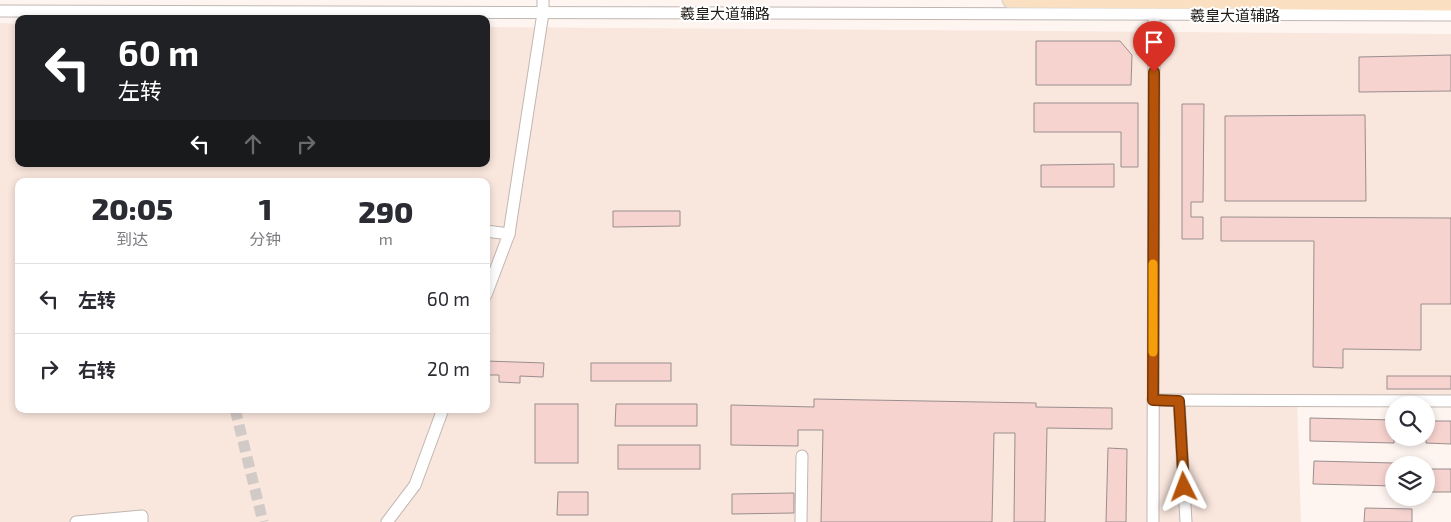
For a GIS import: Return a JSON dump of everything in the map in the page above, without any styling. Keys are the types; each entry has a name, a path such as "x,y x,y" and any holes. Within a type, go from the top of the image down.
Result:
{"main road":[{"path":"1010,0 1451,3"}],"street":[{"path":"490,284 509,234 543,13 543,0"},
{"name":"羲皇大道辅路","path":"0,11 1451,15"},
{"path":"1153,522 1154,14"},
{"path":"490,232 509,234"},
{"path":"1153,400 1451,401"},
{"path":"1179,401 1186,522"},
{"path":"387,522 415,484 442,413"},
{"path":"801,522 802,456"},
{"path":"76,522 142,516 142,522"}],"shaded area":[{"path":"0,23 15,24 15,167 490,167 490,27 1451,34 1451,399 1435,399 1435,396 1385,396 1385,400 1297,401 1301,522 0,522"}],"building":[{"path":"1036,41 1120,41 1132,55 1131,85 1036,85"},
{"path":"1451,55 1451,91 1359,92 1359,57"},
{"path":"1034,103 1138,103 1138,167 1121,167 1121,132 1034,132"},
{"path":"1182,104 1204,104 1203,202 1191,202 1191,217 1203,217 1203,239 1182,239"},
{"path":"1365,115 1366,201 1225,201 1225,116"},
{"path":"1114,164 1114,187 1041,187 1041,165"},
{"path":"613,211 680,211 680,226 613,227"},
{"path":"1221,217 1451,218 1451,304 1421,304 1421,350 1343,349 1343,368 1313,367 1314,241 1221,241"},
{"path":"490,361 544,363 543,377 520,376 520,383 499,382 499,375 490,375"},
{"path":"591,363 671,363 671,381 591,381"},
{"path":"1387,376 1451,376 1451,389 1387,389"},
{"path":"814,399 1036,403 1036,407 1112,408 1112,429 1047,428 1045,522 1014,522 1015,433 994,433 992,522 821,522 823,430 798,430 798,446 731,445 731,405 814,407"},
{"path":"535,404 578,404 578,463 535,463"},
{"path":"616,404 697,404 697,426 615,426"},
{"path":"1310,418 1385,420 1385,443 1310,441"},
{"path":"1435,421 1451,421 1451,444 1435,443"},
{"path":"618,445 700,445 700,469 618,469"},
{"path":"1108,448 1127,449 1126,522 1106,522"},
{"path":"1314,461 1385,463 1385,486 1313,484"},
{"path":"1435,469 1451,469 1451,492 1435,492"},
{"path":"558,492 588,492 588,515 557,515"},
{"path":"794,493 794,513 732,514 732,494"},
{"path":"1365,508 1412,509 1412,522 1364,522"}],"tunnel":[{"path":"236,413 263,522"}],"slow traffic":[{"path":"1153,264 1153,352"}],"route":[{"path":"1154,72 1153,400 1179,401 1184,487"}]}
